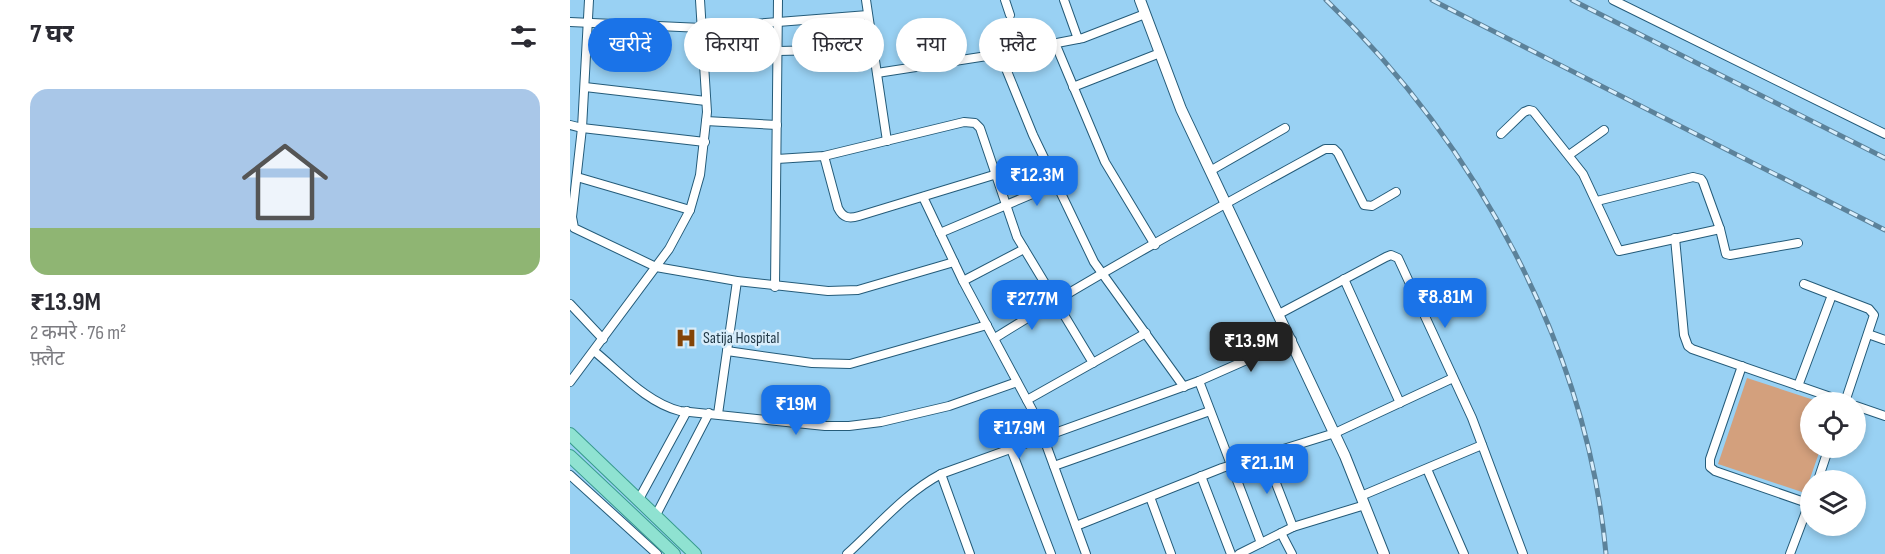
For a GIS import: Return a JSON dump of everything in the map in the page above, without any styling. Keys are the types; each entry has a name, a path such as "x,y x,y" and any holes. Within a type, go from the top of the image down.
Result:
{"main road":[{"path":"570,434 695,554"},
{"path":"570,456 674,554"}],"street":[{"path":"589,0 582,128 572,217 574,228 656,267 775,287 828,291 858,290 954,262"},
{"path":"700,0 701,18"},
{"path":"778,0 778,18"},
{"path":"866,0 868,18"},
{"path":"1005,0 1010,15"},
{"path":"1064,0 1078,39"},
{"path":"1140,0 1181,109 1335,433 1384,554"},
{"path":"1613,0 1885,134"},
{"path":"1057,43 1078,39 1145,14"},
{"path":"780,21 868,15"},
{"path":"570,22 684,27"},
{"path":"1057,48 1092,135 1109,169 1155,244"},
{"path":"1073,87 1160,53"},
{"path":"887,141 877,73 979,57"},
{"path":"570,382 656,267 678,235 690,210 700,175 705,142 704,72"},
{"path":"775,287 778,72"},
{"path":"1007,72 1033,135 1094,262 1185,387"},
{"path":"585,87 706,101"},
{"path":"1501,134 1524,112 1533,111 1582,174 1597,201 1619,251 1720,229"},
{"path":"706,121 777,125"},
{"path":"777,159 824,156 970,122 975,123 980,128 1006,206 1024,249 1093,363"},
{"path":"570,125 705,142"},
{"path":"1210,171 1286,128"},
{"path":"1569,155 1604,130"},
{"path":"995,338 1054,301 1226,203 1329,148 1338,153 1364,205 1372,206 1396,192"},
{"path":"824,156 838,208 847,218 997,174"},
{"path":"578,177 690,210"},
{"path":"1597,201 1698,177 1703,182 1720,229 1726,254 1798,243"},
{"path":"940,233 1056,184"},
{"path":"923,197 963,281 1027,400 1086,554"},
{"path":"1675,238 1684,335 1692,349 1845,402 1874,315 1872,311 1804,284"},
{"path":"963,281 1024,249"},
{"path":"1280,314 1386,256 1391,255 1398,258 1482,445 1523,554"},
{"path":"1344,279 1400,403"},
{"path":"656,515 714,414 727,351 737,281"},
{"path":"1798,386 1832,295"},
{"path":"570,304 603,339"},
{"path":"727,351 812,363 850,364 987,325"},
{"path":"1027,400 1146,333"},
{"path":"1868,334 1885,340"},
{"path":"847,554 914,492 941,474 1185,387 1292,340"},
{"path":"594,351 654,400 668,408 825,426 881,422 949,406 1017,382"},
{"path":"1742,366 1710,459 1710,467 1715,471 1800,500"},
{"path":"1076,526 1231,465 1335,433 1453,378"},
{"path":"1199,381 1261,543"},
{"path":"1866,409 1885,416"},
{"path":"639,499 687,411"},
{"path":"1054,466 1210,411"},
{"path":"1239,554 1293,527 1363,501 1482,445"},
{"path":"1011,448 1051,554"},
{"path":"1265,455 1293,527"},
{"path":"1427,469 1464,554"},
{"path":"941,474 970,554"},
{"path":"570,475 657,554"},
{"path":"1201,476 1231,554"},
{"path":"1150,497 1171,554"},
{"path":"1790,554 1800,528"},
{"path":"1281,533 1292,554"}],"shaded area":[{"path":"1747,378 1800,395 1800,458 1817,458 1813,470 1800,470 1800,491 1718,464"}],"railway":[{"path":"1326,0 1380,56 1430,118 1475,183 1515,253 1548,325 1575,400 1595,476 1606,554"},
{"path":"1432,0 1885,230"},
{"path":"1572,0 1885,158"}],"place":[{"name":"Satija Hospital","path":"686,338"}]}
